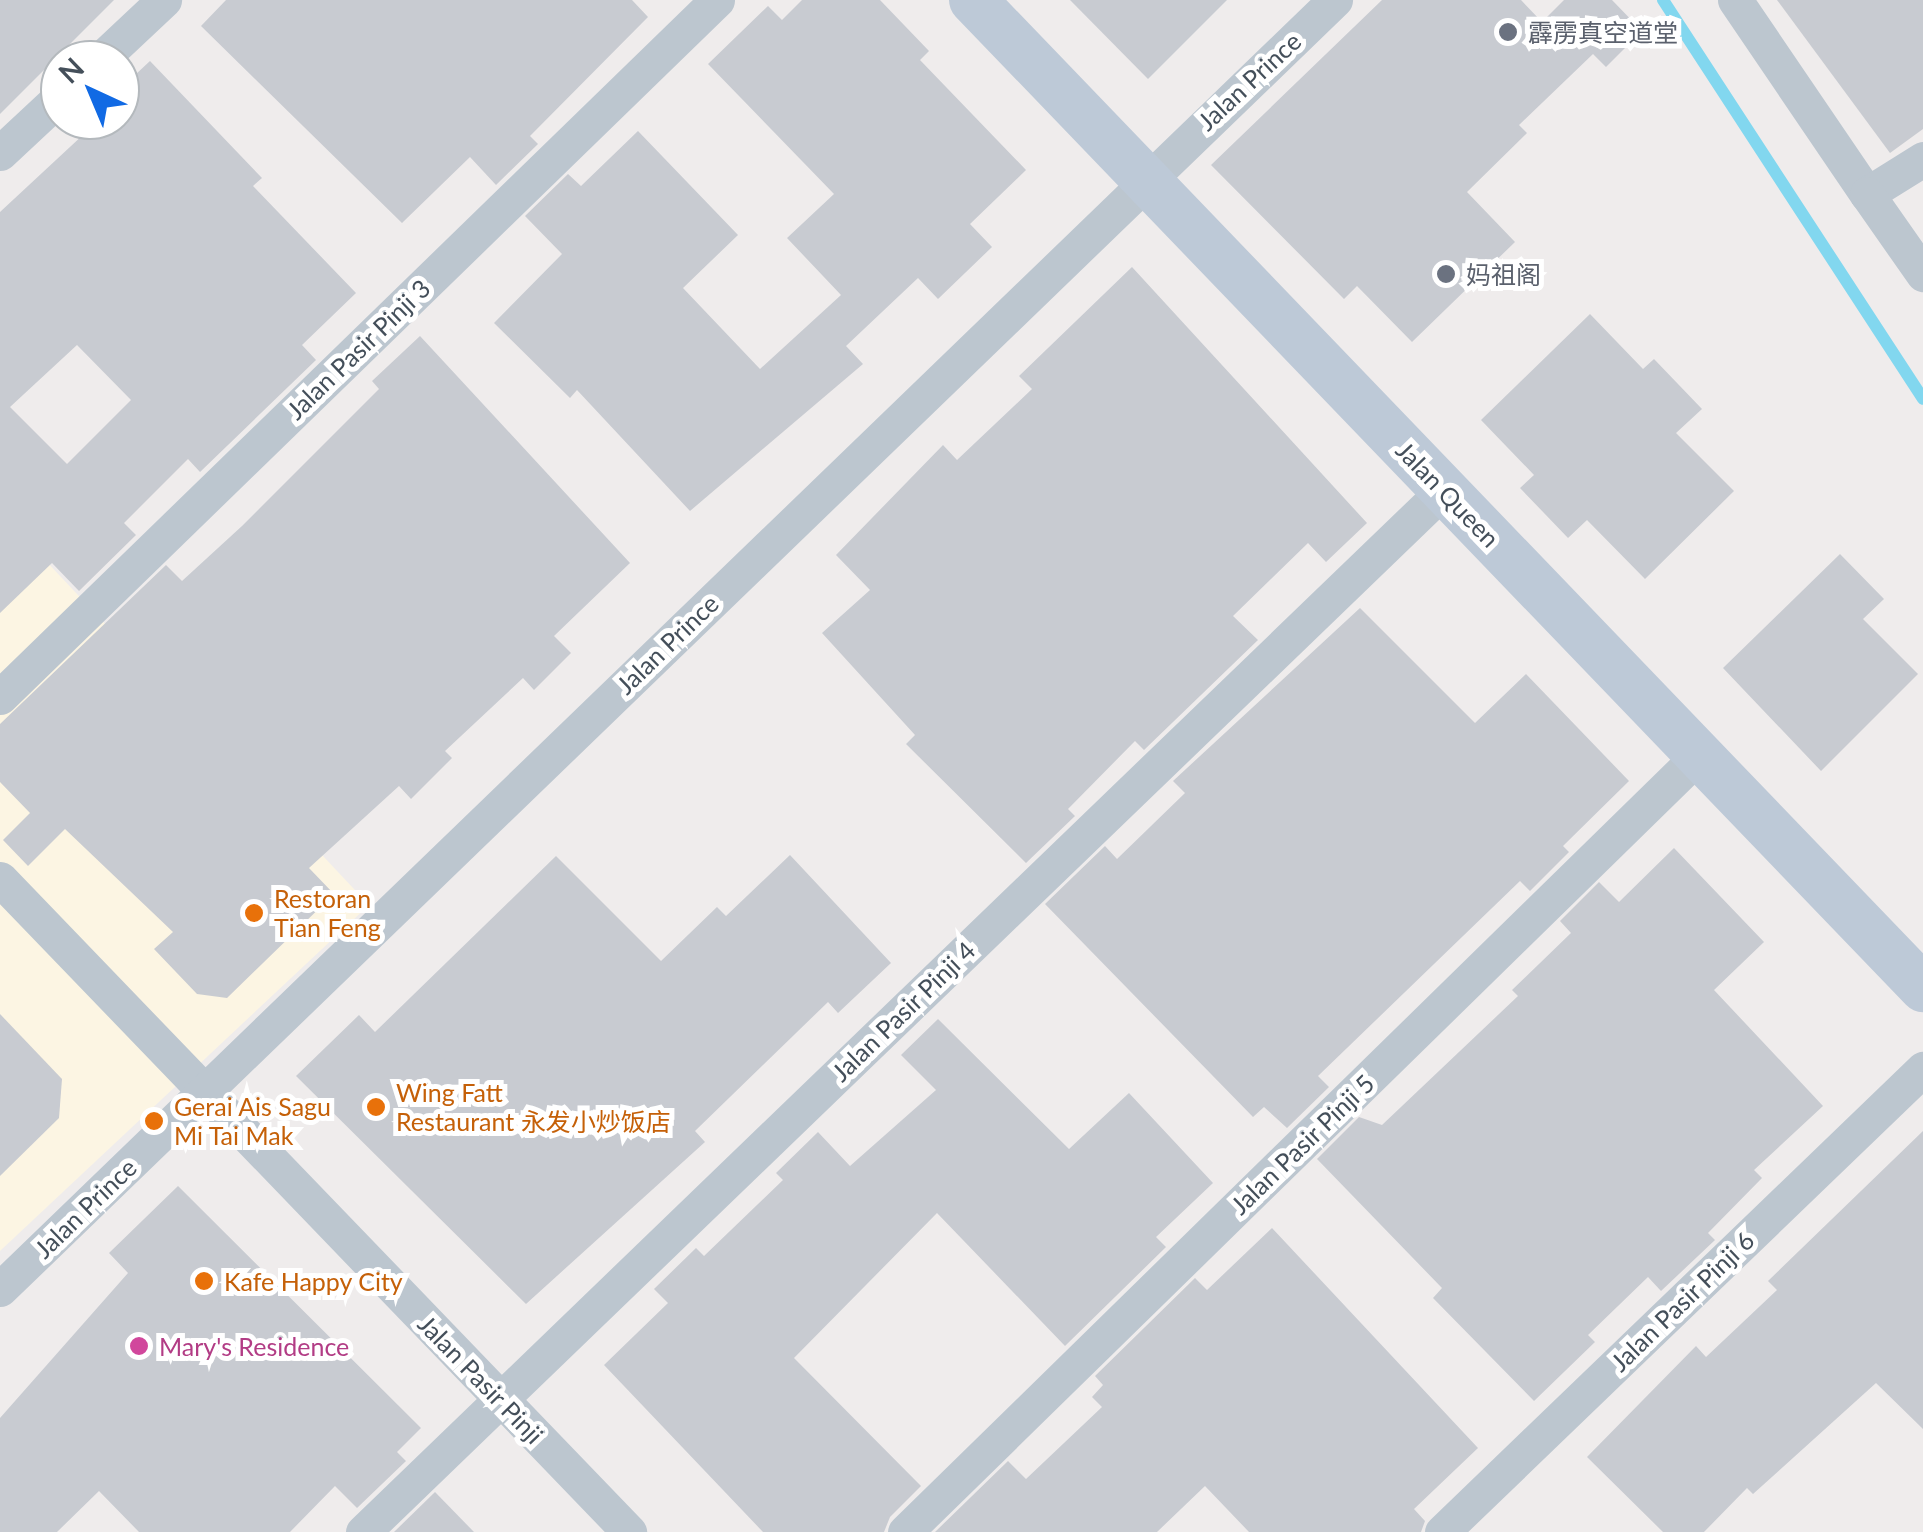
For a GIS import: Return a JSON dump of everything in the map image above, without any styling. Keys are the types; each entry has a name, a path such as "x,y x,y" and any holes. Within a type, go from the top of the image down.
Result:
{"main road":[{"name":"Jalan Queen","path":"973,0 1923,988"}],"street":[{"path":"121,40 164,0"},
{"name":"Jalan Pasir Pinji 3","path":"0,697 717,0"},
{"name":"Jalan Prince","path":"0,1289 1335,0"},
{"path":"1736,0 1923,274"},
{"path":"0,153 40,116"},
{"path":"1867,194 1923,159"},
{"name":"Jalan Pasir Pinji 4","path":"362,1532 1444,490"},
{"name":"Jalan Pasir Pinji 5","path":"905,1532 1699,755"},
{"name":"Jalan Pasir Pinji","path":"0,879 629,1532"},
{"name":"Jalan Pasir Pinji 6","path":"1442,1532 1923,1069"}],"shaded area":[{"path":"0,512 369,905 0,1251"}],"building":[{"path":"0,0 114,0 74,40 40,40 40,74 0,114"},
{"path":"226,0 632,0 648,17 530,136 538,144 496,185 470,157 402,223 201,26"},
{"path":"802,0 880,0 929,51 920,60 1026,170 970,224 992,247 938,299 918,278 846,346 863,364 690,511 577,390 570,398 494,323 562,254 525,216 568,174 581,186 638,131 738,235 683,288 760,369 841,295 787,238 834,194 708,64 768,6 782,20"},
{"path":"1070,0 1227,0 1148,79"},
{"path":"1382,0 1521,0 1542,22 1564,0 1612,0 1642,31 1606,67 1593,54 1519,125 1527,133 1467,192 1515,242 1412,342 1357,286 1344,299 1211,165"},
{"path":"1777,0 1923,0 1923,129 1890,153"},
{"path":"150,61 262,178 253,186 356,293 302,345 316,360 200,472 188,459 124,523 136,535 79,591 52,563 0,613 0,212 77,140 140,140 140,70","holes":["77,345 131,400 67,464 10,407"]},
{"path":"1132,267 1367,523 1326,562 1308,543 1233,616 1258,640 1144,750 1135,741 1068,809 1075,816 1026,863 906,744 915,735 822,633 870,590 836,555 943,445 957,460 1032,389 1019,376"},
{"path":"1590,314 1643,369 1654,359 1702,409 1676,433 1734,491 1645,579 1587,520 1568,538 1520,488 1534,475 1481,420"},
{"path":"420,336 630,563 554,636 571,653 534,690 523,678 445,751 452,758 411,799 399,786 309,868 334,894 227,998 197,994 154,949 173,932 65,829 28,866 3,840 30,813 0,782 0,724 166,565 182,581 242,526 379,389 372,381"},
{"path":"1840,554 1884,599 1863,619 1918,674 1821,771 1723,668"},
{"path":"1360,608 1475,723 1526,674 1629,781 1563,846 1569,852 1530,891 1520,881 1318,1076 1329,1087 1287,1128 1264,1107 1253,1117 1045,904 1105,846 1117,859 1185,793 1173,781"},
{"path":"1674,848 1764,942 1714,990 1823,1106 1754,1170 1762,1178 1708,1233 1715,1240 1661,1291 1648,1277 1588,1335 1595,1342 1534,1401 1433,1298 1442,1288 1317,1159 1359,1117 1382,1125 1518,996 1512,990 1571,933 1560,921 1599,882 1619,902"},
{"path":"790,855 891,963 838,1013 828,1002 695,1131 705,1142 526,1304 296,1076 359,1015 375,1032 556,856 661,961 717,907 726,916"},
{"path":"0,1014 62,1079 59,1118 0,1176"},
{"path":"938,1019 1069,1149 1129,1093 1213,1183 1156,1237 1166,1247 1065,1346 937,1213 794,1358 921,1486 890,1517 884,1532 763,1532 604,1365 668,1303 654,1289 696,1248 704,1256 783,1180 776,1173 818,1132 850,1166 936,1090 901,1055"},
{"path":"1923,1131 1923,1429 1876,1383 1753,1494 1747,1488 1704,1532 1663,1532 1587,1457 1696,1346 1706,1357 1777,1290 1768,1281"},
{"path":"178,1186 421,1428 397,1452 406,1461 357,1508 335,1486 290,1532 139,1532 99,1491 57,1532 0,1532 0,1418 128,1273 109,1253"},
{"path":"1272,1228 1478,1448 1414,1509 1425,1521 1421,1532 1249,1532 1205,1486 1157,1532 935,1532 1008,1461 1026,1479 1102,1407 1092,1397 1103,1385 1095,1376 1195,1278 1207,1290"},
{"path":"435,1492 474,1532 394,1532"}],"waterway":[{"path":"1663,0 1923,399"}],"place":[{"name":"霹雳真空道堂","path":"1508,32"},
{"name":"妈祖阁","path":"1446,274"},
{"name":"Restoran Tian Feng","path":"254,913"},
{"name":"Wing Fatt Restaurant 永发小炒饭店","path":"376,1107"},
{"name":"Gerai Ais Sagu Mi Tai Mak","path":"154,1121"},
{"name":"Kafe Happy City","path":"204,1281"},
{"name":"Mary's Residence","path":"139,1346"}]}
